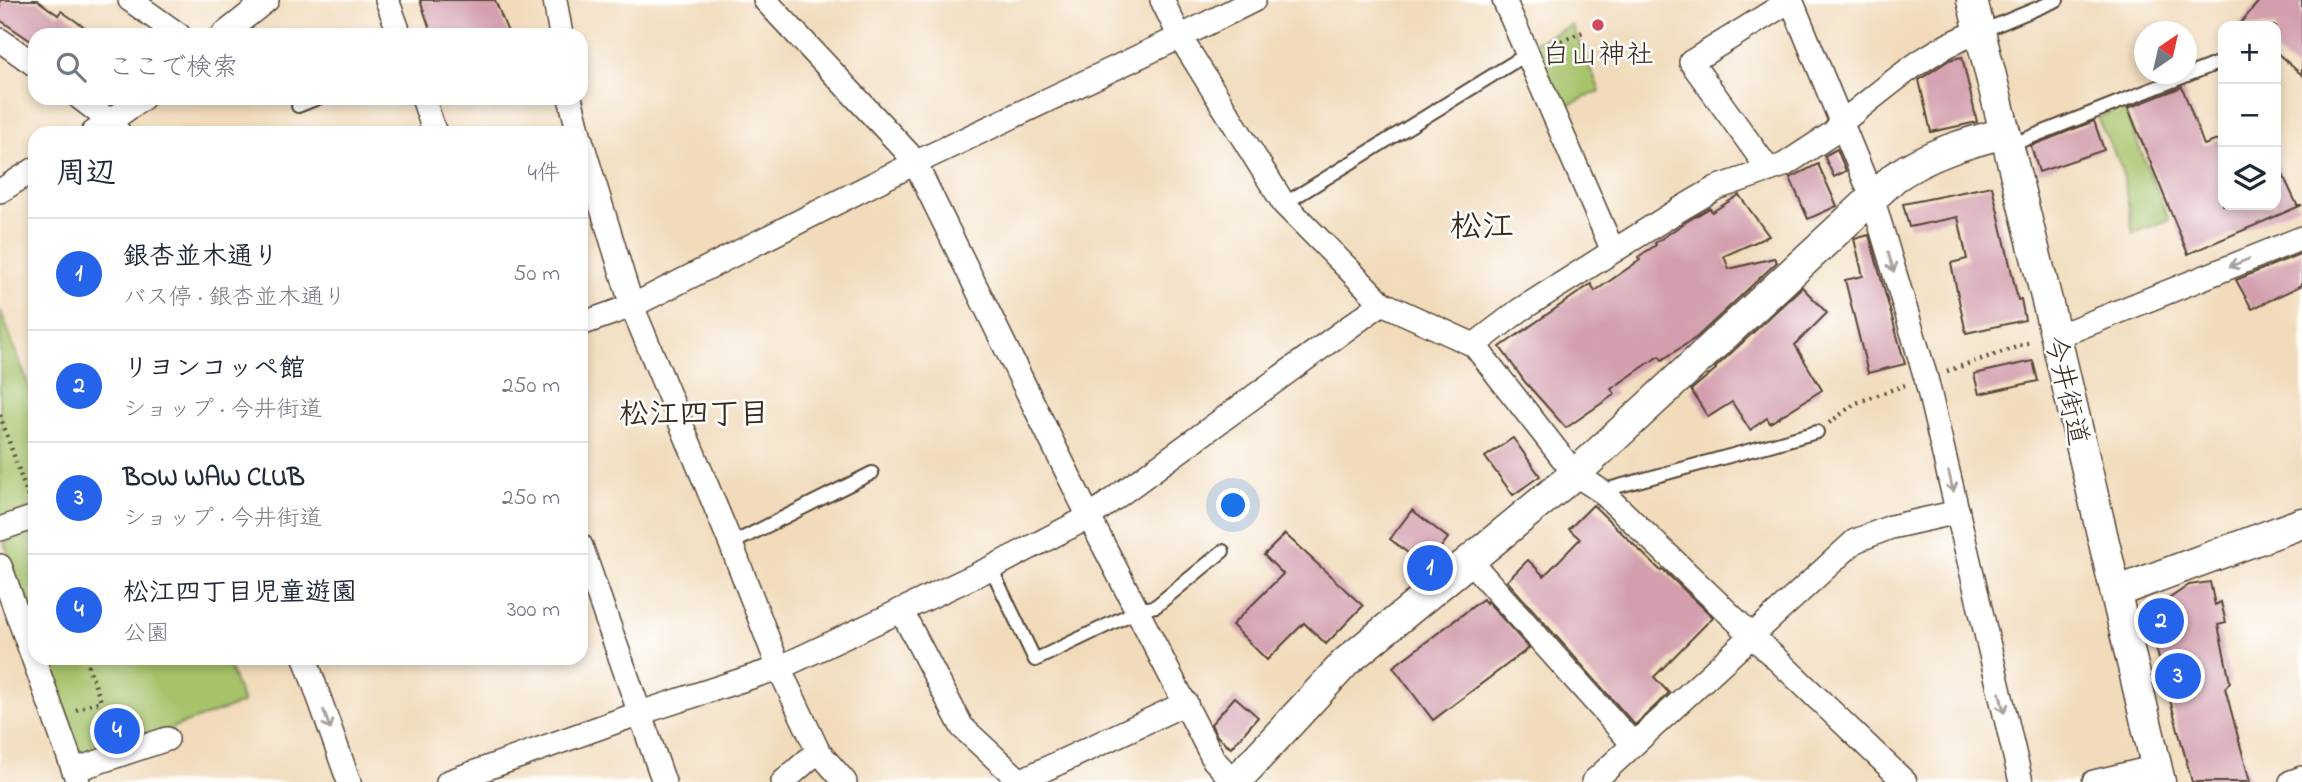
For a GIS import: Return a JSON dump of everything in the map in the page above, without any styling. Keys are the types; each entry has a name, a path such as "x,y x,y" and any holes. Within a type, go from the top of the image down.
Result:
{"street":[{"path":"130,0 169,28"},
{"path":"232,28 267,0"},
{"path":"387,0 397,28"},
{"path":"555,0 560,28"},
{"path":"765,0 915,163 1089,517 1214,760 1235,782 1346,662 1575,474 1872,197 1915,163 1959,145 2006,140"},
{"path":"1162,0 1181,37 1284,204 1382,303 1474,345 1575,474 1601,491 1905,782"},
{"path":"588,322 632,306 915,163 1254,0"},
{"path":"1504,0 1613,251"},
{"path":"1769,170 1691,62 1791,0 1872,197 1926,378 2021,782"},
{"name":"今井街道","path":"1972,0 2055,333 2158,775"},
{"path":"1474,345 1520,310 1716,188 1784,165 1833,133 1842,122 1928,55 1980,32"},
{"path":"0,40 28,60"},
{"path":"86,105 105,126"},
{"path":"111,126 135,105"},
{"path":"425,105 433,126"},
{"path":"572,105 577,126"},
{"path":"588,163 632,306 731,544 779,668 818,751 845,782"},
{"path":"0,191 28,173"},
{"path":"2055,333 2073,330 2302,237"},
{"path":"448,782 640,713 779,668 991,568 1089,517 1382,303"},
{"path":"1593,782 1855,541 1891,527 1958,512"},
{"path":"0,529 28,513"},
{"path":"2116,592 2302,523"},
{"path":"1470,561 1633,744"},
{"path":"0,566 28,643"},
{"path":"588,566 664,782"},
{"path":"901,610 962,727 1020,781 1185,703"},
{"path":"36,665 76,776 167,738"},
{"path":"307,665 349,782"},
{"path":"783,782 818,751"},
{"path":"2094,782 2158,775"},
{"path":"2291,782 2302,778"}],"lane":[{"path":"1980,32 2057,0"},
{"path":"1284,204 1527,54"},
{"path":"2006,140 2218,63"},
{"path":"1601,491 1817,432"},
{"path":"731,544 872,473"},
{"path":"991,568 1035,660 1139,610 1157,606 1223,551"}],"path":[{"path":"1527,54 1583,32"},
{"path":"0,415 28,496"},
{"path":"55,718 101,701 88,665"}],"green space":[{"path":"1572,25 1600,91 1559,109 1530,44"},
{"path":"2123,107 2169,220 2133,233 2122,168 2097,118"},
{"path":"0,309 28,384 28,510 0,520"},
{"path":"28,533 28,609 4,542"},
{"path":"48,665 229,665 243,703 82,759"}],"building":[{"path":"0,0 37,0 58,15 61,11 86,28 28,28 28,39 0,20"},
{"path":"420,0 495,0 506,28 430,28"},
{"path":"2260,0 2302,0 2302,75 2281,56 2281,21 2242,21"},
{"path":"1962,57 1977,122 1931,132 1919,80 1949,60"},
{"path":"2182,87 2204,145 2218,140 2218,210 2281,210 2281,171 2297,205 2302,205 2188,254 2128,108"},
{"path":"2094,121 2104,150 2039,172 2031,146"},
{"path":"1837,149 1846,171 1834,177 1824,156"},
{"path":"1818,164 1837,206 1808,219 1790,178"},
{"path":"1992,186 2025,320 1966,333 1951,263 1967,259 1958,217 1909,227 1903,204"},
{"path":"1739,195 1769,236 1724,256 1729,269 1774,258 1777,262 1697,337 1662,360 1659,356 1611,389 1615,394 1566,428 1525,382 1500,347 1591,284 1595,291 1640,260 1638,257 1686,222 1710,208 1712,212"},
{"path":"1869,235 1905,364 1868,373 1845,280 1863,276 1854,239"},
{"path":"2302,253 2302,285 2252,309 2236,280"},
{"path":"1802,287 1827,313 1795,345 1822,390 1770,423 1767,418 1750,430 1732,402 1708,417 1691,390"},
{"path":"2033,361 2038,381 1979,394 1974,374"},
{"path":"1513,438 1540,476 1513,495 1485,457"},
{"path":"1593,505 1713,617 1654,677 1669,693 1635,725 1507,581 1528,560 1544,576 1580,539 1569,529"},
{"path":"1412,510 1448,538 1426,567 1390,539"},
{"path":"1285,534 1363,606 1326,644 1304,623 1267,660 1232,625 1283,574 1264,555"},
{"path":"2210,582 2215,605 2221,602 2226,623 2218,625 2230,682 2225,688 2250,782 2192,782 2147,614 2189,585"},
{"path":"1483,599 1529,648 1433,720 1393,667"},
{"path":"1235,697 1258,717 1231,748 1217,736 1211,724"}],"place":[{"name":"白山神社","path":"1598,25"},
{"name":"銀杏並木通り","path":"1430,568"},
{"name":"リヨンコッペ館","path":"2161,621"},
{"name":"BOW WAW CLUB","path":"2178,676"},
{"name":"松江四丁目児童遊園","path":"117,731"}],"district":[{"name":"松江","path":"1482,225"},
{"name":"松江四丁目","path":"694,413"}]}
